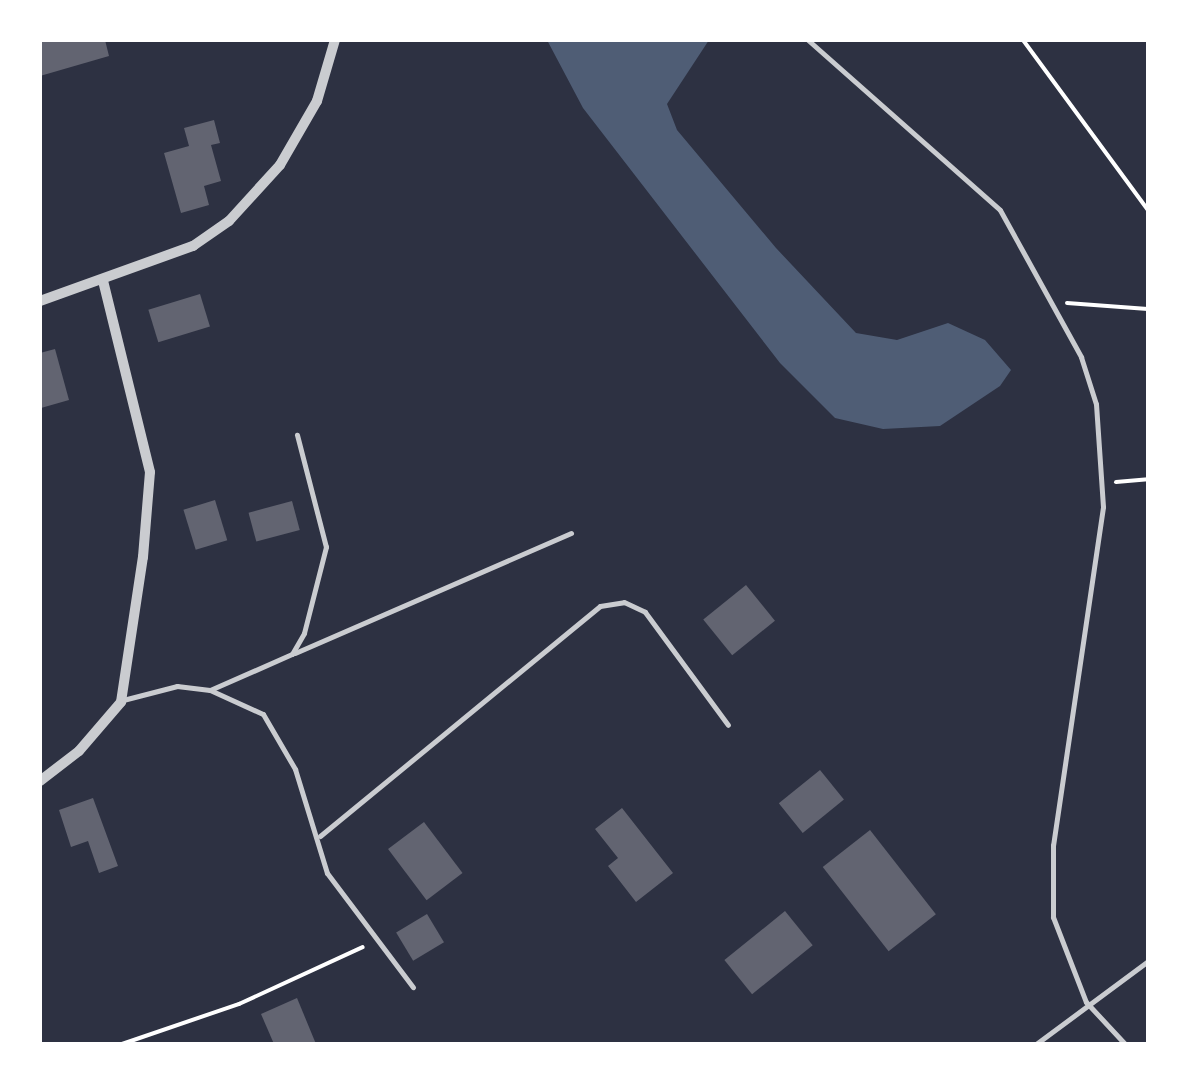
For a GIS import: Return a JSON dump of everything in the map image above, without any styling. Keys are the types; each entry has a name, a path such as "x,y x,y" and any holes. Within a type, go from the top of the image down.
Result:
{"street":[{"path":"40,302 194,246 228,221 280,166 317,101 336,40"},
{"path":"40,781 79,750 120,702 150,472 103,281"}],"lane":[{"path":"808,40 1000,210 1052,302 1096,404 1101,484 1094,576 1053,845 1053,917 1086,1002 1125,1044"},
{"path":"292,654 304,633 326,547 296,435"},
{"path":"210,690 570,533"},
{"path":"320,836 600,606 624,602 645,612 728,725"},
{"path":"120,702 177,686 210,690 263,714 295,769 320,836 327,873 413,988"},
{"path":"1036,1044 1086,1002 1148,961"}],"path":[{"path":"1023,40 1148,210"},
{"path":"1052,302 1148,309"},
{"path":"1101,484 1148,479"},
{"path":"122,1044 239,1004 376,941"}],"water":[{"path":"547,40 709,40 667,104 677,130 776,248 856,333 897,340 948,323 985,340 1011,370 1000,386 940,426 883,429 835,418 780,363 583,108"}],"building":[{"path":"40,40 105,40 109,56 40,76"},
{"path":"214,120 220,143 211,145 221,181 204,186 209,205 181,213 164,153 189,146 184,128"},
{"path":"200,294 210,327 158,342 148,310"},
{"path":"55,349 69,400 41,408 40,353"},
{"path":"215,500 227,540 196,550 183,510"},
{"path":"292,501 300,530 256,542 249,513"},
{"path":"746,585 775,621 732,655 703,620"},
{"path":"820,770 844,800 803,833 779,803"},
{"path":"93,798 118,866 99,873 88,841 71,847 59,810"},
{"path":"622,808 673,873 636,902 608,866 618,858 595,829"},
{"path":"424,822 463,873 427,900 388,849"},
{"path":"870,830 936,914 889,951 823,867"},
{"path":"785,911 813,945 752,994 724,960"},
{"path":"427,914 444,942 413,961 396,933"},
{"path":"297,998 316,1044 274,1044 261,1014"}]}
